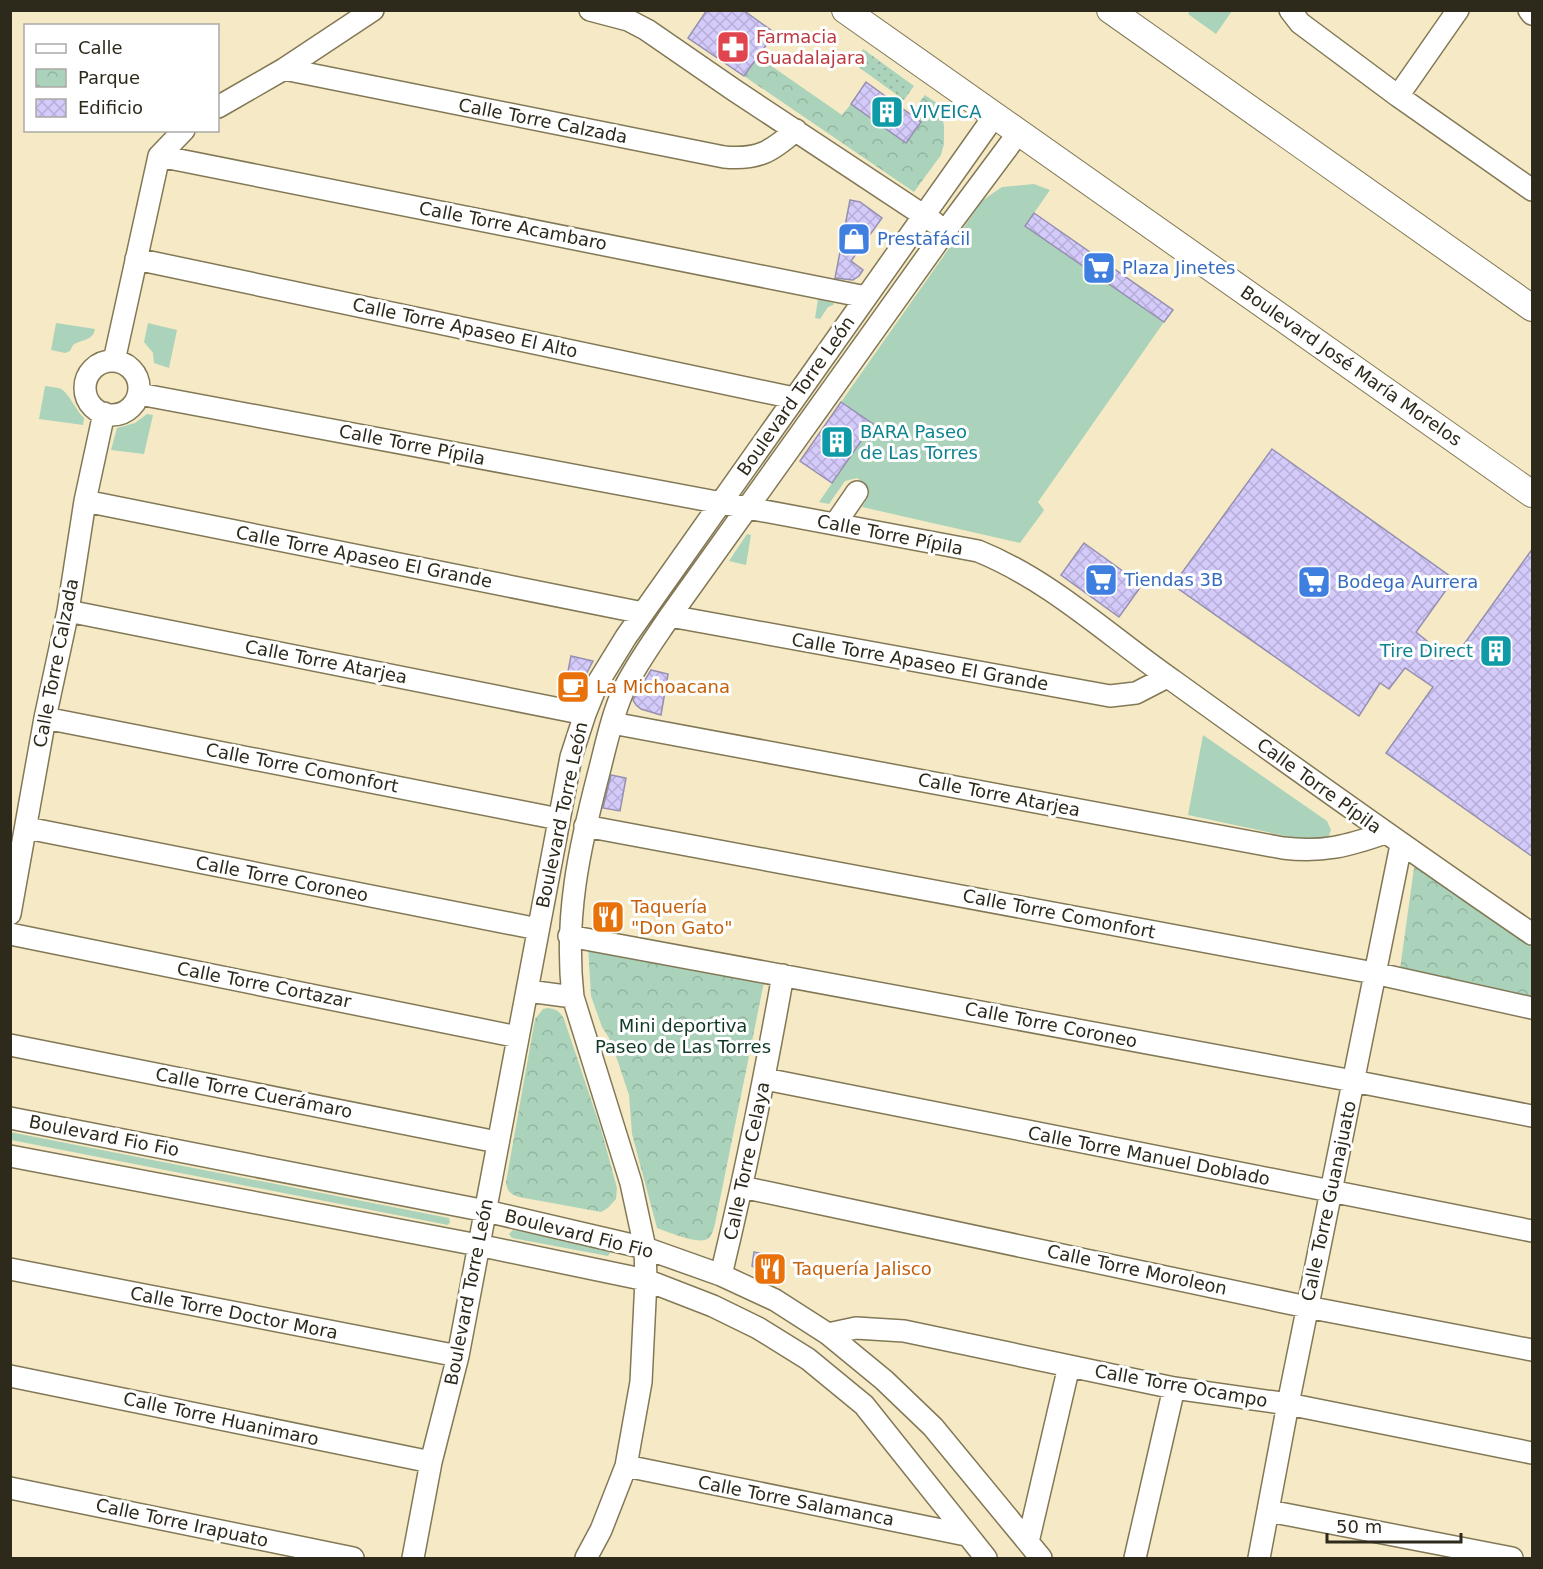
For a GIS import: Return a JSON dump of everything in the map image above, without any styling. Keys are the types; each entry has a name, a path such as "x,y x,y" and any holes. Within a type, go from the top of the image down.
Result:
{"main road":[{"name":"Boulevard José María Morelos","path":"845,10 1533,494"},
{"path":"1110,10 1533,308"}],"street":[{"path":"219,106 284,69 373,10"},
{"path":"590,10 628,20 647,30 946,230"},
{"path":"1398,96 1458,10"},
{"path":"1300,15 1398,96 1533,190"},
{"name":"Calle Torre Calzada","path":"284,69 724,157 742,159 757,156 775,148 796,130"},
{"name":"Boulevard Torre León","path":"413,1558 431,1462 458,1356 559,819 572,758 597,684 643,613 995,115"},
{"path":"114,361 159,156 182,132"},
{"name":"Boulevard Torre León","path":"586,1558 602,1530 626,1466 641,1382 646,1280 645,1248 631,1183 573,997 570,970 572,894 585,826 612,723 624,690 670,616 946,230 1019,132"},
{"name":"Calle Torre Acambaro","path":"159,156 866,297"},
{"name":"Calle Torre Apaseo El Alto","path":"136,259 794,398"},
{"path":"114,361 125,364 134,372 139,382 139,394 134,404 126,411 115,415 104,413 93,406 86,395 86,383 91,371 101,363 114,361"},
{"name":"Calle Torre Pípila","path":"139,394 978,551 1007,563 1049,588 1167,677 1393,839 1533,934"},
{"name":"Calle Torre Calzada","path":"10,914 45,718 68,610 85,501 104,413"},
{"path":"835,524 857,492"},
{"name":"Calle Torre Apaseo El Grande","path":"85,501 643,613"},
{"name":"Calle Torre Atarjea","path":"68,610 585,714"},
{"name":"Calle Torre Apaseo El Grande","path":"670,616 1110,696 1136,693 1167,677"},
{"name":"Calle Torre Comonfort","path":"45,718 559,819"},
{"name":"Calle Torre Atarjea","path":"612,723 1283,848 1323,850 1393,839"},
{"name":"Calle Torre Comonfort","path":"585,826 1374,973 1533,1008"},
{"name":"Calle Torre Coroneo","path":"27,828 538,929"},
{"name":"Calle Torre Guanajuato","path":"1259,1558 1374,973 1393,839"},
{"name":"Calle Torre Cortazar","path":"10,934 518,1037"},
{"name":"Calle Torre Coroneo","path":"570,936 1533,1116"},
{"name":"Calle Torre Celaya","path":"721,1275 765,1079 783,975"},
{"path":"528,990 573,997"},
{"name":"Calle Torre Cuerámaro","path":"10,1045 497,1142"},
{"name":"Calle Torre Manuel Doblado","path":"765,1079 1533,1231"},
{"name":"Boulevard Fio Fio","path":"10,1118 486,1211 645,1248 721,1275 775,1300 828,1334 884,1380 933,1427 1035,1550"},
{"name":"Boulevard Fio Fio","path":"10,1156 478,1245 646,1280 731,1314 808,1359 864,1405 986,1558"},
{"name":"Calle Torre Moroleon","path":"742,1187 1307,1306 1533,1350"},
{"name":"Calle Torre Doctor Mora","path":"10,1269 458,1356"},
{"name":"Calle Torre Ocampo","path":"828,1334 856,1328 904,1331 1174,1388 1288,1404 1533,1453"},
{"path":"1035,1550 1069,1366"},
{"name":"Calle Torre Huanimaro","path":"10,1376 431,1462"},
{"path":"1136,1558 1174,1388"},
{"name":"Calle Torre Salamanca","path":"626,1466 966,1534"},
{"name":"Calle Torre Irapuato","path":"10,1488 353,1558"},
{"path":"1269,1511 1512,1558"}],"green space":[{"path":"1190,10 1232,11 1216,34 1188,14"},
{"path":"863,49 914,86 904,100 853,63"},
{"path":"757,56 842,115 851,104 906,143 921,122 910,114 925,95 938,104 941,111 944,144 941,155 914,192 744,76"},
{"path":"1034,184 1050,190 1025,226 1164,322 1038,502 1044,510 1042,513 1020,543 862,507 869,495 867,486 857,478 845,481 829,504 819,502 873,424 841,402 983,200 1002,187"},
{"path":"818,299 834,303 828,307 820,319 815,318"},
{"path":"56,323 95,329 90,338 73,345 70,351 65,353 51,350"},
{"path":"148,323 177,330 169,368 154,363 153,353 144,342"},
{"path":"45,386 64,391 84,418 83,425 39,419"},
{"path":"147,414 153,415 144,454 111,450 117,428 135,423"},
{"path":"747,534 751,535 746,565 729,561"},
{"path":"1203,735 1327,821 1331,830 1328,838 1318,843 1188,815"},
{"path":"1415,861 1532,944 1532,996 1400,969"},
{"name":"Mini deportiva Paseo de Las Torres","path":"588,946 764,982 715,1224 710,1237 705,1240 684,1238 657,1228 632,1134 629,1095 616,1056 591,996"},
{"path":"543,1009 558,1011 564,1019 601,1129 617,1188 616,1199 601,1212 519,1197 513,1195 506,1185 535,1019"},
{"path":"10,1132 449,1218 450,1222 448,1225 11,1140"},
{"path":"513,1230 609,1249 610,1253 608,1256 512,1238 509,1234"}],"building":[{"name":"Farmacia Guadalajara","path":"707,10 743,10 775,33 744,76 688,38"},
{"name":"VIVEICA","path":"866,82 921,122 906,143 851,104"},
{"name":"Prestafácil","path":"850,200 860,202 882,218 851,261 863,270 853,280 835,278"},
{"name":"Plaza Jinetes","path":"1034,213 1173,310 1164,322 1025,226"},
{"name":"BARA Paseo de Las Torres","path":"841,402 873,424 832,483 800,461"},
{"name":"Bodega Aurrera","path":"1272,449 1454,579 1416,632 1452,661 1533,548 1533,857 1386,753 1433,687 1405,668 1389,689 1380,683 1359,716 1173,585"},
{"name":"Tiendas 3B","path":"1084,543 1142,585 1119,617 1061,575"},
{"path":"571,656 593,661 573,699 563,697"},
{"path":"651,670 668,674 661,715 641,709 633,700"},
{"path":"611,775 626,778 620,811 603,808"},
{"name":"Taquería \"Don Gato\"","path":"596,907 623,912 620,928 593,922"},
{"name":"Taquería Jalisco","path":"754,1252 784,1259 780,1280 752,1266"}],"place":[{"name":"Farmacia Guadalajara","path":"733,47"},
{"name":"VIVEICA","path":"887,112"},
{"name":"Prestafácil","path":"854,239"},
{"name":"Plaza Jinetes","path":"1099,268"},
{"name":"BARA Paseo de Las Torres","path":"837,442"},
{"name":"Tiendas 3B","path":"1101,580"},
{"name":"Bodega Aurrera","path":"1314,582"},
{"name":"Tire Direct","path":"1496,651"},
{"name":"La Michoacana","path":"573,687"},
{"name":"Taquería \"Don Gato\"","path":"608,917"},
{"name":"Taquería Jalisco","path":"770,1269"}]}
